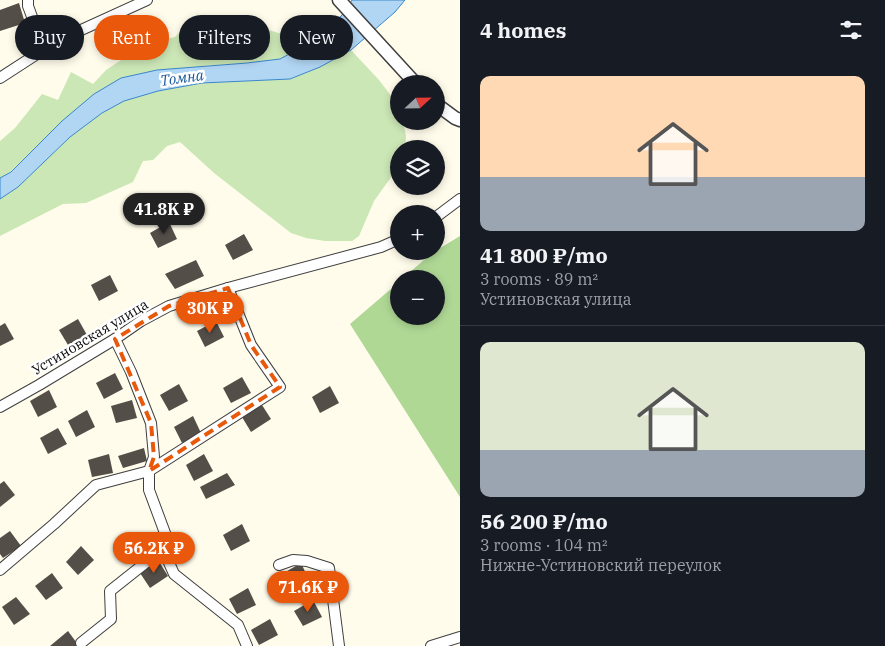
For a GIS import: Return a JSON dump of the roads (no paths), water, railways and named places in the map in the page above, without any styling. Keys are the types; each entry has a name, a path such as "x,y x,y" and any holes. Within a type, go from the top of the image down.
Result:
{"street":[{"path":"28,0 31,15"},
{"path":"84,29 147,0"},
{"path":"339,0 408,75"},
{"path":"0,78 27,60"},
{"path":"445,111 460,120"},
{"path":"445,210 460,199"},
{"name":"Устиновская улица","path":"0,407 169,306 390,242"},
{"path":"0,570 96,485 149,472 280,387 251,345 228,288"},
{"path":"81,642 111,619 110,591 163,549 168,541 149,490 149,472 154,458 151,424 131,372 115,339"},
{"path":"163,549 174,574 238,625 247,646"},
{"path":"279,565 293,560 300,560 329,568 340,646"},
{"path":"431,646 460,637"}],"water":[{"path":"352,0 405,0 395,12 353,48 353,15 342,15"},
{"name":"Томна","path":"280,59 333,60 290,79 202,83 158,91 124,101 102,113 70,137 18,187 0,199 0,178 11,172 62,121 94,94 121,78 157,70"}]}
